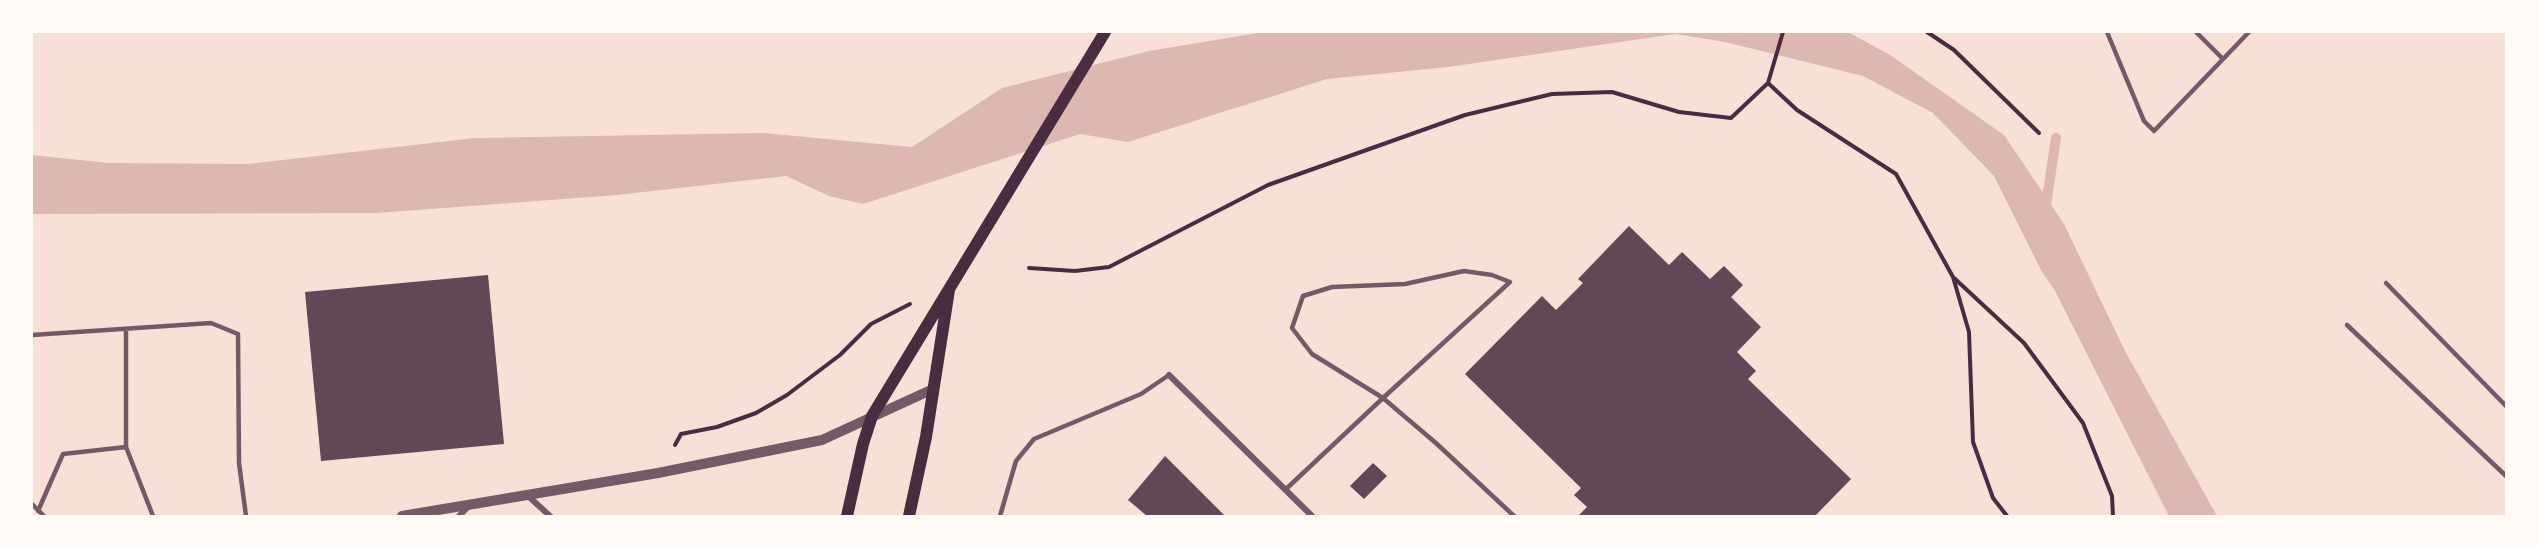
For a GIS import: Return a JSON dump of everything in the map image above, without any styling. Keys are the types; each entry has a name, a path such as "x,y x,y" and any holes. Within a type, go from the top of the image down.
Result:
{"main road":[{"path":"847,516 863,444 872,416 1105,32"},
{"path":"909,516 926,437 951,283"}],"street":[{"path":"1169,375 1312,516"},
{"path":"402,516 658,473 822,440 933,389"},
{"path":"527,495 550,516"},
{"path":"459,516 472,504"}],"lane":[{"path":"2107,32 2144,121 2154,131 2249,32"},
{"path":"2196,32 2223,59"},
{"path":"1285,490 1383,398 1510,282 1492,275 1464,271 1405,284 1332,287 1303,296 1292,328 1312,354 1383,398 1437,444 1514,516"},
{"path":"2386,283 2506,406"},
{"path":"32,335 211,323 238,334 239,463 246,516"},
{"path":"2347,325 2506,476"},
{"path":"126,329 126,447 153,516"},
{"path":"1000,516 1016,461 1034,438 1141,394 1169,375"},
{"path":"38,511 63,454 126,447"},
{"path":"32,504 44,516"}],"path":[{"path":"1029,268 1075,272 1109,267 1268,185 1465,115 1552,94 1612,92 1679,112 1731,118 1768,83 1783,32"},
{"path":"1927,32 1954,50 2039,133"},
{"path":"1768,83 1797,110 1896,174 1953,277 1969,332 1973,442 1993,498 2007,516"},
{"path":"1953,277 2024,343 2083,423 2112,496 2113,516"},
{"path":"658,473 681,434 717,427 767,407 817,374 871,324 911,304"}],"shaded area":[{"path":"1264,32 1848,32 1890,55 2004,135 2064,224 2125,351 2217,516 2169,516 1994,176 1933,113 1863,76 1725,42 1675,34 1448,67 1327,79 1128,142 1080,134 863,204 829,196 786,176 617,195 377,213 32,214 32,155 109,163 248,164 475,138 763,133 912,147 1002,88 1149,51"}],"building":[{"path":"1629,226 1669,265 1682,252 1710,279 1724,266 1743,285 1731,297 1761,327 1737,352 1756,371 1748,379 1851,479 1815,516 1578,516 1587,507 1574,495 1581,488 1465,374 1542,296 1556,310 1583,283 1578,279"},
{"path":"488,275 504,444 321,461 305,292"},
{"path":"1165,456 1225,516 1147,516 1128,500"},
{"path":"1373,463 1387,476 1364,499 1350,486"}],"waterway":[{"path":"2045,212 2056,138"}]}
